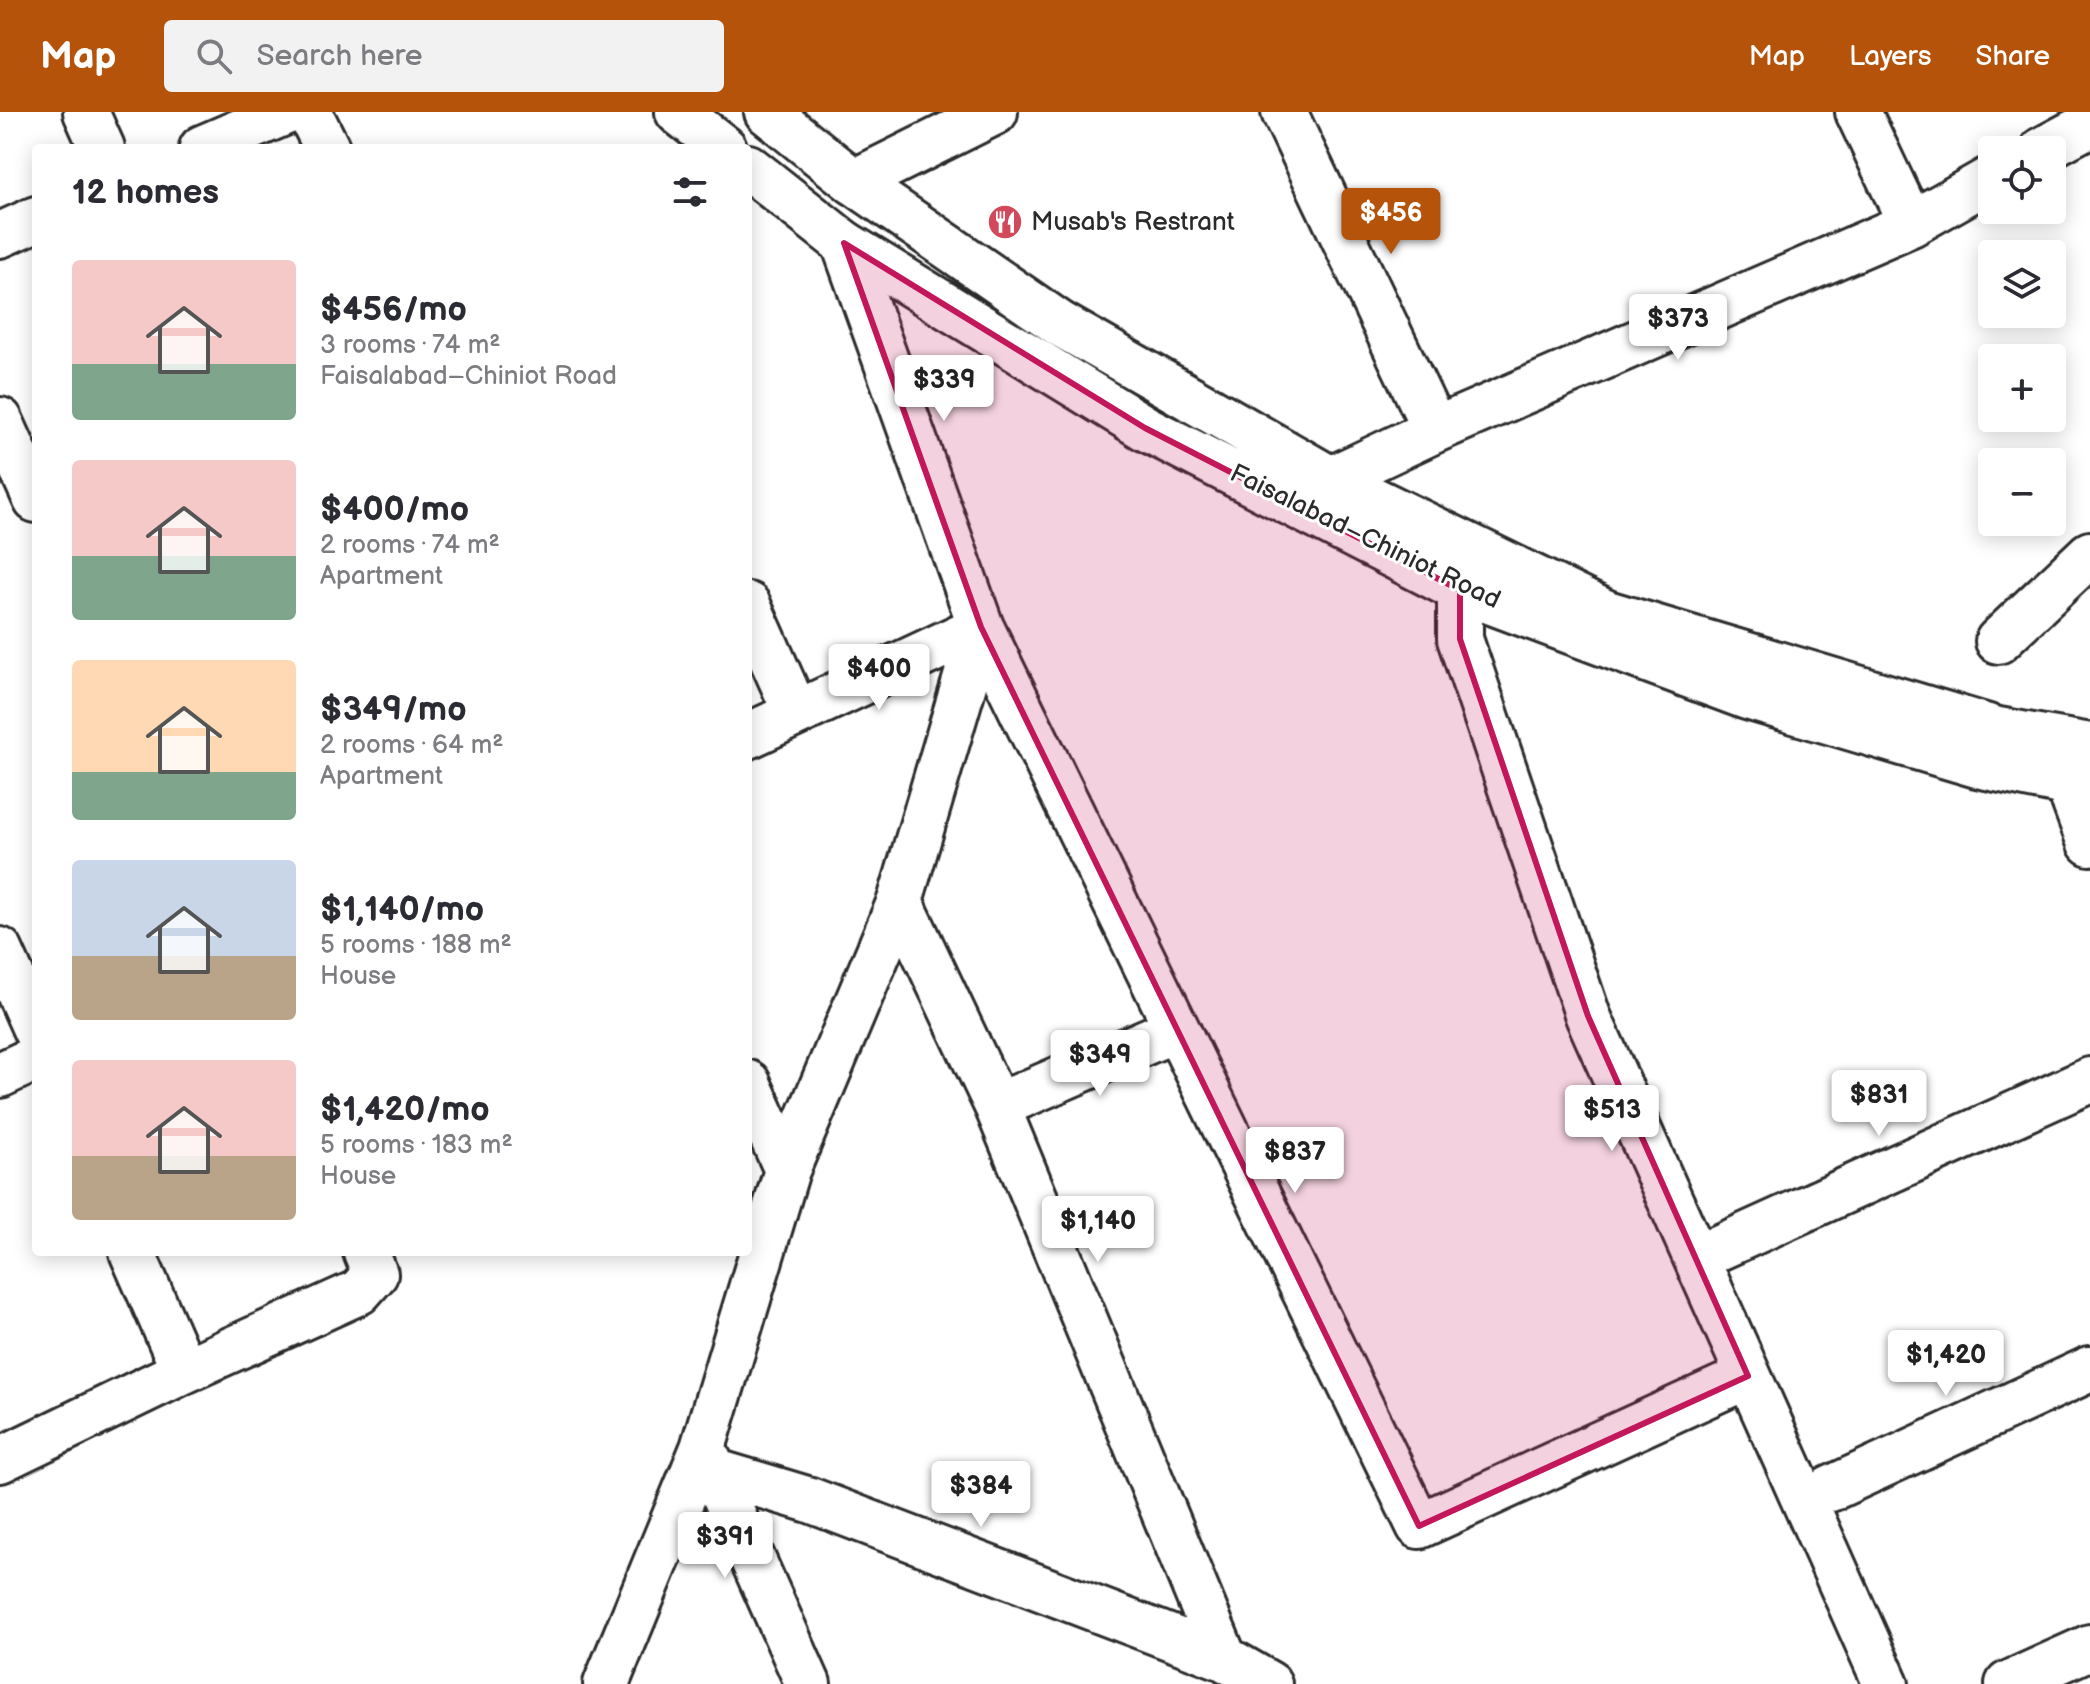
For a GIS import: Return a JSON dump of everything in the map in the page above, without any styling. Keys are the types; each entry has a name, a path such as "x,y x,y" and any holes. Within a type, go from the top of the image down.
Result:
{"main road":[{"path":"86,112 100,144"},
{"path":"211,144 286,112"},
{"path":"309,112 325,144"},
{"path":"678,112 719,144"},
{"name":"Faisalabad–Chiniot Road","path":"767,112 854,182 1060,324 1331,479 1607,613 1998,730 2090,746"},
{"path":"854,182 995,112"},
{"path":"1284,112 1435,430"},
{"path":"1858,112 1911,224"},
{"path":"2066,140 2087,132"},
{"name":"Faisalabad–Chiniot Road","path":"752,170 844,243 1145,428 1460,590 1747,697 1977,765 2079,786"},
{"path":"1331,479 1435,430 1911,224 1978,186"},
{"path":"0,235 32,221"},
{"path":"844,243 981,627 1419,1526 1748,1376"},
{"path":"0,420 32,491"},
{"path":"1998,641 2090,554"},
{"path":"1460,590 1460,639 1588,1016 1886,1684"},
{"path":"752,614 796,713"},
{"path":"752,734 981,627"},
{"path":"606,1684 708,1459 787,1170 900,901 981,627"},
{"path":"2079,786 2090,843"},
{"path":"900,901 997,1106 1224,1658"},
{"path":"0,950 32,1022"},
{"path":"997,1106 1176,1029"},
{"path":"0,1075 32,1060"},
{"path":"1696,1258 2090,1080"},
{"path":"752,1092 787,1170"},
{"path":"134,1256 184,1371"},
{"path":"0,1460 184,1371 359,1292 375,1274 368,1256"},
{"path":"1830,1489 2090,1369"},
{"path":"708,1459 1224,1658 1269,1684"},
{"path":"708,1459 808,1684"},
{"path":"2008,1684 2090,1647"}],"highlighted area":[{"path":"844,243 1145,428 1460,590 1460,639 1588,1016 1748,1376 1419,1526 981,627"}],"place":[{"name":"Musab's Restrant","path":"1005,222"}]}
